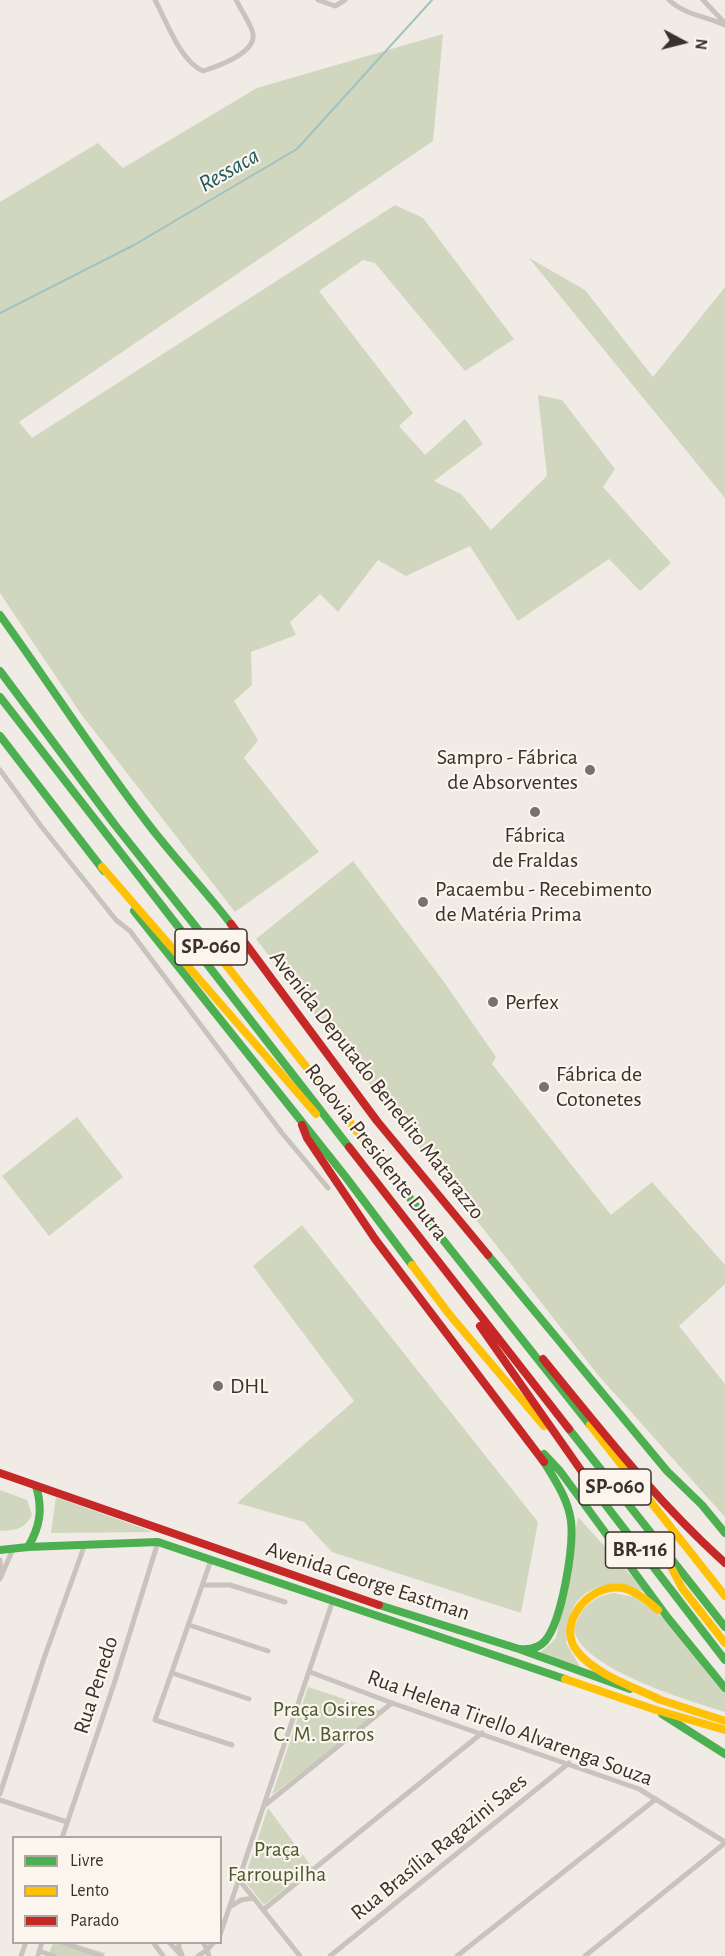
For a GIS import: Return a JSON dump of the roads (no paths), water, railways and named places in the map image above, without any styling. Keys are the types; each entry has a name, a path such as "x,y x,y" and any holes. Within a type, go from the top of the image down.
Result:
{"main road":[{"name":"Avenida Deputado Benedito Matarazzo","path":"0,615 45,677 86,740 149,825 229,922 377,1121 667,1471 702,1505 725,1533"},
{"name":"Rodovia Presidente Dutra","path":"0,671 122,835 725,1596"},
{"name":"Rodovia Presidente Dutra","path":"0,697 459,1289 725,1627"},
{"path":"0,736 223,1024 299,1117 307,1138 375,1239 488,1384 538,1453 560,1488 571,1520 572,1542 564,1586 553,1628 543,1643 532,1649 519,1649"},
{"path":"102,867 293,1088 355,1155"},
{"name":"BR-116","path":"299,1117 449,1314 555,1439 725,1660"},
{"path":"459,1289 495,1350 599,1496"},
{"name":"BR-116","path":"511,1325 556,1373 624,1458 694,1535 725,1563"},
{"path":"508,1414 560,1471 668,1618 725,1688"},
{"name":"Avenida George Eastman","path":"0,1473 346,1594 519,1649 661,1700 711,1721 725,1730"},
{"path":"28,1547 38,1530 42,1516 41,1500 36,1486"},
{"name":"Avenida George Eastman","path":"0,1550 158,1542 656,1710 711,1721 725,1721"},
{"path":"659,1544 682,1588 725,1643"},
{"path":"661,1700 606,1672 581,1655 572,1644 569,1631 575,1613 581,1604 607,1588 635,1592 668,1618"},
{"path":"656,1710 725,1754"}],"street":[{"path":"155,0 184,55 192,66 203,71 218,66 245,51 252,44 253,33 236,0"},
{"path":"318,0 335,6 345,0"},
{"path":"669,0 694,16 725,23"},
{"path":"703,0 725,23"},
{"path":"0,770 41,826 116,920 130,931 282,1133 328,1188"},
{"name":"Rua Penedo","path":"63,1836 114,1684 158,1542"},
{"path":"0,1794 43,1661 85,1544"},
{"path":"0,1577 14,1549"},
{"path":"0,1560 0,1577"},
{"path":"211,1560 156,1720 232,1745"},
{"path":"203,1585 230,1585 285,1602"},
{"path":"222,1930 333,1600"},
{"path":"189,1625 268,1651"},
{"name":"Rua Helena Tirello Alvarenga Souza","path":"310,1672 639,1789 725,1843"},
{"path":"172,1673 249,1699"},
{"path":"265,1806 393,1703"},
{"path":"263,1910 482,1733"},
{"name":"Rua Brasília Ragazini Saes","path":"330,1956 569,1763"},
{"path":"457,1956 656,1799"},
{"path":"0,1800 67,1822"},
{"path":"585,1956 725,1843"},
{"path":"240,1881 300,1956"},
{"path":"231,1906 241,1900 254,1898"},
{"path":"68,1944 101,1956"},
{"path":"172,1944 183,1956"},
{"path":"198,1956 208,1953"},
{"path":"38,1954 54,1956"}],"waterway":[{"name":"Ressaca","path":"0,313 134,245 297,149 432,0"}],"place":[{"name":"Sampro - Fábrica de Absorventes","path":"590,770"},
{"name":"Fábrica de Fraldas","path":"535,812"},
{"name":"Pacaembu - Recebimento de Matéria Prima","path":"423,902"},
{"name":"Perfex","path":"493,1002"},
{"name":"Fábrica de Cotonetes","path":"544,1087"},
{"name":"DHL","path":"218,1386"}],"park label":[{"name":"Praça Osires C. M. Barros","path":"324,1722"},
{"name":"Praça Farroupilha","path":"277,1862"}]}
